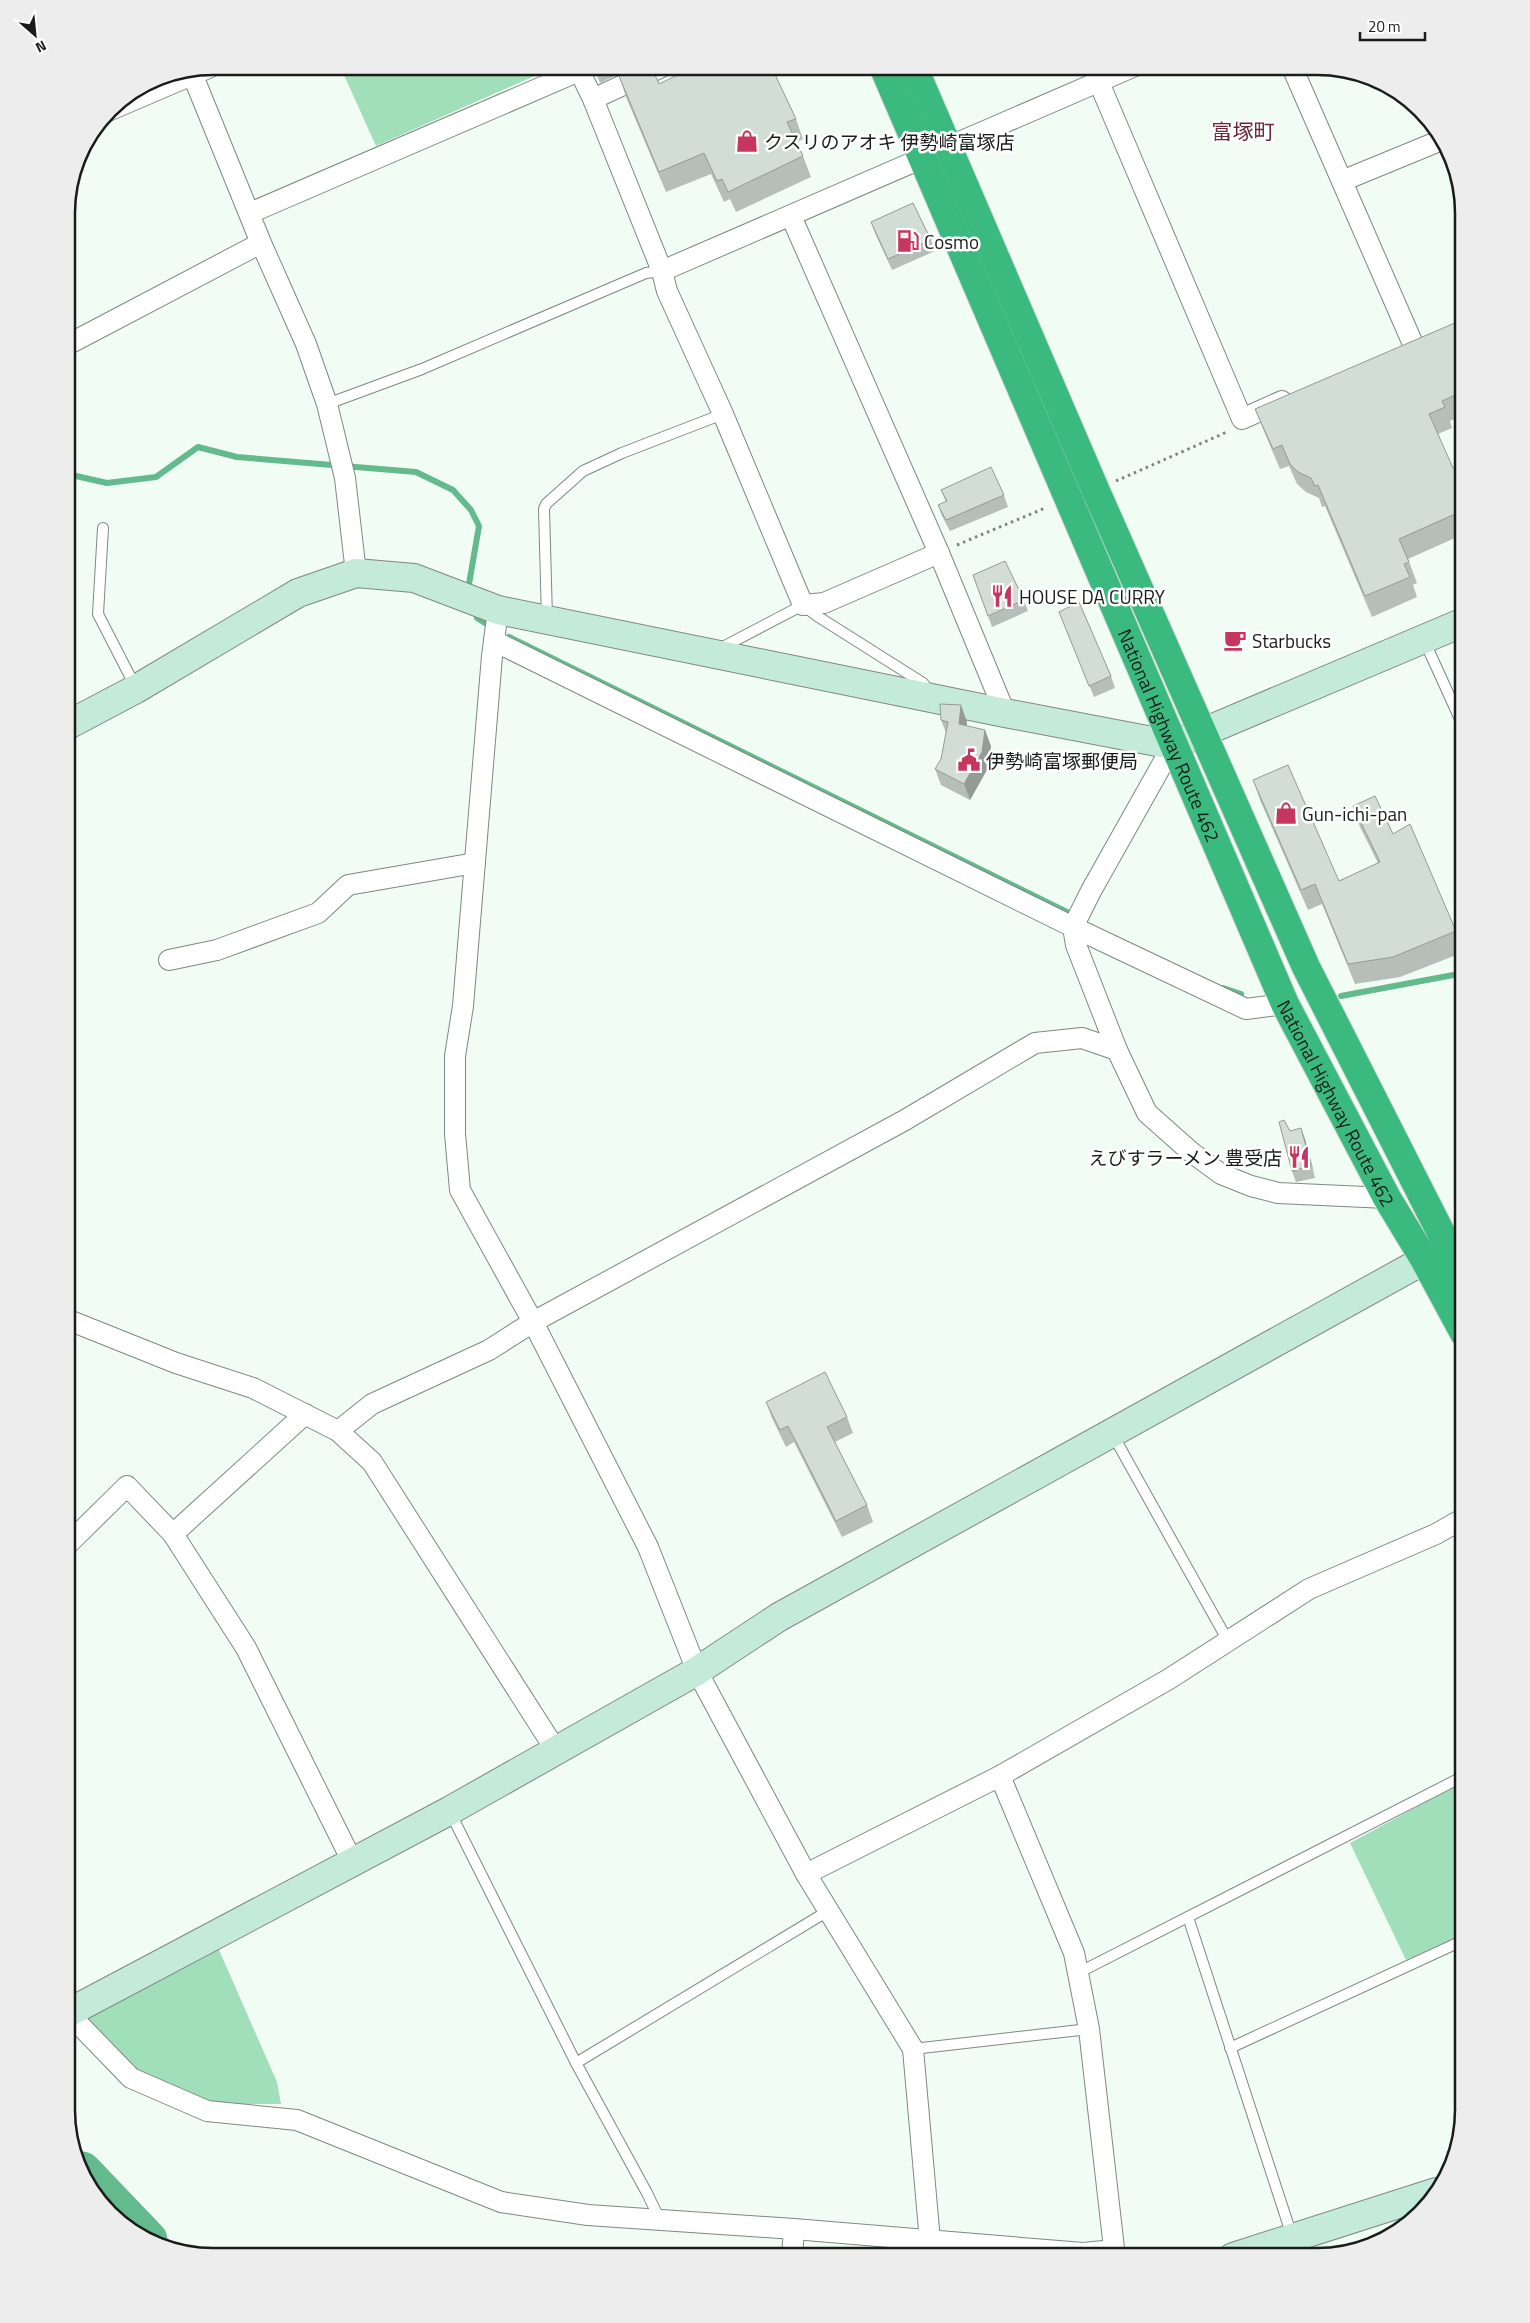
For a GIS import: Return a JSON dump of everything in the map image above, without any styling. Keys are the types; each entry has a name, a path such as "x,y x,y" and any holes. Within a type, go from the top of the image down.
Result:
{"highway":[{"name":"National Highway Route 462","path":"887,75 1285,1004 1387,1198 1445,1248 1455,1293"},
{"name":"National Highway Route 462","path":"917,75 1201,733 1306,967 1445,1248 1455,1264"}],"street":[{"path":"250,213 564,75"},
{"path":"581,75 593,99 662,271 667,291 723,414 803,605 824,604 940,553"},
{"path":"593,99 645,75"},
{"path":"662,271 923,158 1093,75"},
{"path":"1095,75 1242,419 1296,395"},
{"path":"1296,75 1413,345"},
{"path":"193,76 306,344 326,404 345,478 356,573"},
{"path":"138,97 176,80"},
{"path":"1342,182 1436,142"},
{"path":"791,216 940,553 1004,713"},
{"path":"75,340 262,243"},
{"path":"75,721 136,689 298,593 356,573 414,578 498,610 1004,713 1173,745 1455,626"},
{"path":"498,610 463,1006 455,1056 455,1134 460,1190 533,1322 648,1548 697,1671 806,1874 913,2049 930,2241"},
{"path":"494,641 1076,921 1246,1008 1285,1004"},
{"path":"1173,745 1076,921 1076,944 1116,1050 1147,1113 1191,1152 1220,1174 1251,1186 1278,1193 1387,1198"},
{"path":"169,960 217,950 318,913 348,884 475,863"},
{"path":"338,1431 372,1404 489,1350 533,1322 905,1120 1035,1043 1082,1038 1116,1050"},
{"path":"75,2009 449,1811 555,1749 697,1671 779,1617 1445,1248"},
{"path":"75,1323 176,1363 253,1388 338,1431 372,1462 555,1749"},
{"path":"173,1534 305,1414"},
{"path":"75,1537 128,1486 173,1534 246,1648 352,1862"},
{"path":"806,1874 1000,1776 1169,1679 1309,1589 1436,1534 1455,1523"},
{"path":"1000,1776 1074,1953 1089,2029 1113,2248"},
{"path":"75,2021 131,2078 207,2111 297,2120 501,2202 588,2214 1019,2248"},
{"path":"1259,2248 1425,2196"},
{"path":"793,2248 794,2229"}],"lane":[{"path":"326,404 422,369 646,273 662,271"},
{"path":"548,620 544,509 546,504 584,472 622,453 723,414"},
{"path":"103,528 98,614 136,689"},
{"path":"712,653 803,605 816,616 923,683 936,699"},
{"path":"1424,639 1455,708"},
{"path":"1112,1432 1228,1641"},
{"path":"1078,1972 1455,1781"},
{"path":"449,1811 576,2063 660,2220"},
{"path":"576,2063 828,1911"},
{"path":"1188,1917 1293,2237"},
{"path":"1230,2048 1455,1944"},
{"path":"913,2049 1089,2029"}],"path":[{"path":"1114,482 1234,428 1242,419"},
{"path":"940,553 1053,504"}],"green space":[{"path":"344,75 537,75 376,146"},
{"path":"1455,1786 1455,1938 1406,1960 1350,1843"},
{"path":"216,1943 277,2082 281,2104 218,2104 198,2100 135,2074 81,2016"}],"building":[{"name":"クスリのアオキ 伊勢崎富塚店","path":"655,75 659,84 678,75 775,75 796,119 787,122 803,156 728,192 722,179 717,181 704,153 659,172 619,76"},
{"path":"913,203 931,240 888,259 871,222"},
{"path":"1455,323 1455,395 1442,401 1445,407 1429,414 1453,468 1455,467 1455,514 1399,539 1409,562 1404,564 1410,577 1365,596 1318,485 1315,486 1311,478 1298,472 1290,464 1282,445 1273,449 1255,409"},
{"path":"991,467 1004,495 946,520 938,505 947,501 941,490"},
{"path":"1005,561 1024,600 988,616 973,575"},
{"path":"1079,602 1111,676 1089,686 1059,612"},
{"path":"940,704 961,705 959,724 985,730 982,752 964,784 935,769 941,759 948,722 941,720"},
{"path":"1288,765 1339,881 1380,862 1353,806 1375,796 1393,834 1410,824 1455,931 1393,957 1348,964 1315,884 1301,890 1253,780"},
{"path":"1284,1120 1290,1131 1301,1128 1310,1161 1308,1162 1311,1166 1292,1171 1279,1122"},
{"path":"825,1372 847,1417 827,1427 867,1505 836,1521 788,1426 780,1430 766,1402"}],"waterway":[{"path":"75,476 107,483 156,477 198,447 237,457 416,472 453,490 471,510 479,526 469,584"},
{"path":"476,613 477,618 490,626"},
{"path":"509,637 1075,916"},
{"path":"1341,996 1455,975"},
{"path":"1223,988 1241,994"},
{"path":"104,2194 125,2216"}],"place":[{"name":"クスリのアオキ 伊勢崎富塚店","path":"747,141"},
{"name":"Cosmo","path":"908,241"},
{"name":"HOUSE DA CURRY","path":"1002,596"},
{"name":"Starbucks","path":"1235,640"},
{"name":"伊勢崎富塚郵便局","path":"969,760"},
{"name":"Gun-ichi-pan","path":"1286,813"},
{"name":"えびすラーメン 豊受店","path":"1299,1157"}],"district":[{"name":"富塚町","path":"1243,131"}]}
